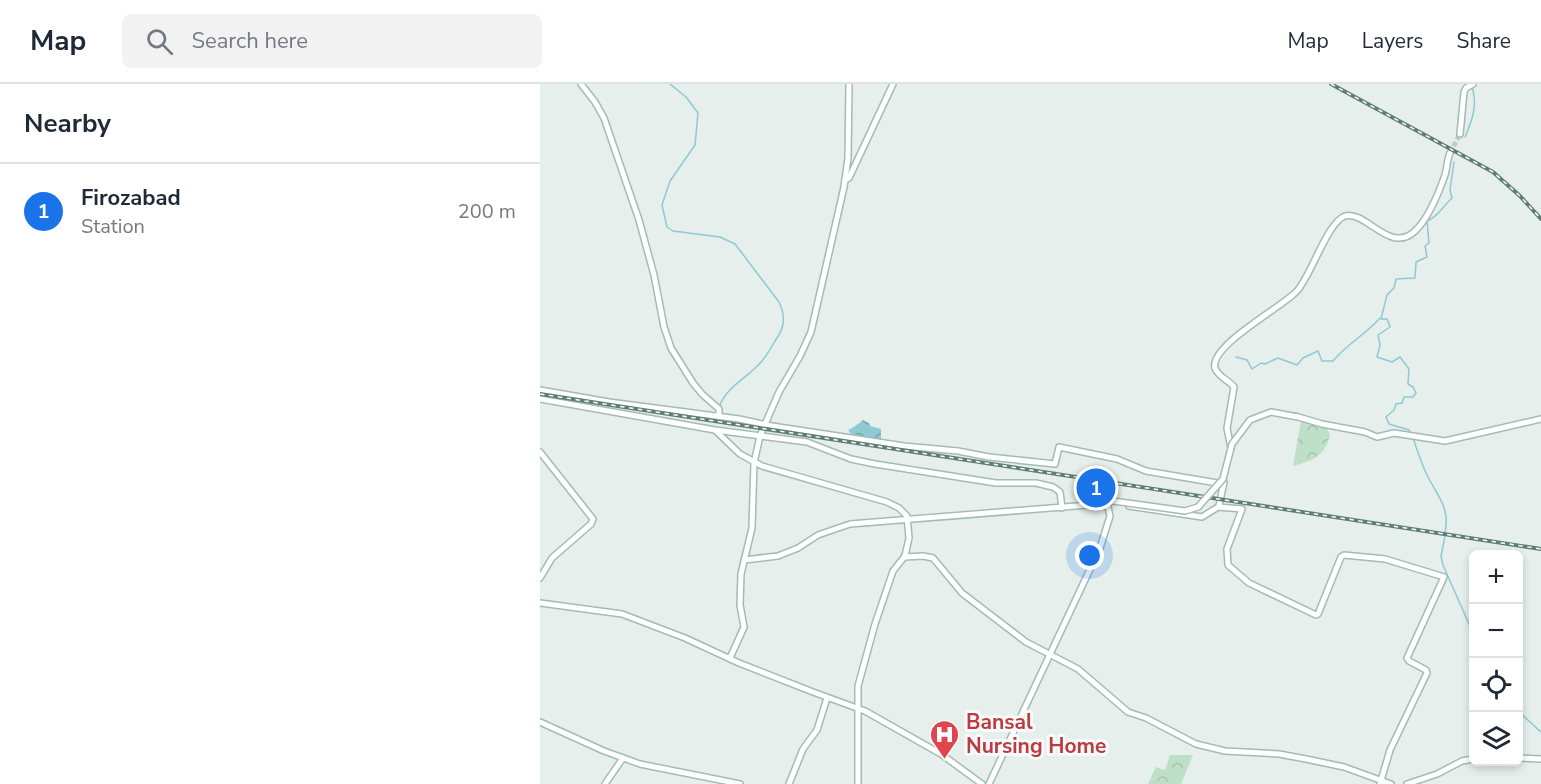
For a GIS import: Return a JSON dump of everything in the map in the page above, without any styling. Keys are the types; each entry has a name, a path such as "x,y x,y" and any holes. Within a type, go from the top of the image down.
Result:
{"street":[{"path":"581,84 604,118 643,232 664,327 671,348 702,394 719,409 719,416"},
{"path":"730,658 744,625 740,601 744,560 753,528 754,463 765,424 811,332 845,180 848,158 849,84"},
{"path":"845,180 850,177 893,84"},
{"path":"1460,134 1464,92 1472,84"},
{"path":"1232,453 1227,428 1234,387 1220,375 1215,366 1215,361 1223,349 1296,292 1324,242 1342,217 1353,217 1392,237 1406,236 1414,232 1435,200 1450,153"},
{"path":"540,390 906,446 958,451 992,458 1001,457 1055,464 1059,447 1117,459 1146,471 1223,484"},
{"path":"540,399 715,430 807,442 851,459 875,464 996,483 1044,485 1060,492 1062,508"},
{"path":"1219,506 1223,484 1236,443 1249,423 1269,411 1365,432 1377,438 1394,433 1445,441 1541,419"},
{"path":"744,560 778,556 845,524 1062,508 1101,504 1104,501 1193,510 1224,477 1232,444 1248,422 1270,412 1300,418"},
{"path":"715,430 740,454 754,463 887,502 899,508 908,520 909,538 904,557 894,571 875,624 858,686 858,784"},
{"path":"540,452 593,521 552,558 540,578"},
{"path":"1108,507 1114,503 1202,517 1219,506 1243,511 1227,550 1229,565 1249,583 1314,615 1318,614 1341,557 1344,555 1389,559 1445,578 1407,658 1427,673 1390,750 1380,782"},
{"path":"1101,504 1108,507"},
{"path":"989,784 1104,540 1110,516 1108,507"},
{"path":"904,557 933,558 959,589 1030,645 1083,672 1128,711 1196,744 1225,751 1294,757 1344,767 1380,782 1391,784"},
{"path":"540,603 617,613 685,638 827,698 858,708 893,725 941,754 982,784"},
{"path":"789,784 803,749 818,730 827,698"},
{"path":"540,722 645,766 740,784"},
{"path":"605,784 623,758"},
{"path":"1523,758 1541,759"},
{"path":"1407,784 1469,761"}],"green space":[{"path":"1301,421 1327,429 1330,435 1321,453 1306,462 1293,466"},
{"path":"1170,755 1193,755 1181,784 1148,784 1156,767 1165,770"}],"water":[{"path":"863,420 870,426 881,429 881,439 851,434 848,430"}],"waterway":[{"path":"670,84 686,97 698,113 695,145 670,181 662,205 667,227 673,231 720,237 735,244 779,302 783,312 781,331 767,354 757,367 728,392 720,405"},
{"path":"1465,137 1474,107 1472,87"},
{"path":"1411,434 1409,430 1389,424 1386,417 1394,410 1396,404 1402,403 1404,397 1413,397 1416,393 1408,384 1409,369 1400,357 1392,362 1377,357 1380,345 1378,335 1390,327 1387,319 1381,319 1387,295 1394,288 1396,279 1415,278 1416,262 1427,257 1425,246 1429,243 1427,221 1452,198 1450,190 1454,162"},
{"path":"1236,357 1247,360 1252,369 1261,363 1265,364 1278,358 1297,365 1303,358 1318,351 1322,361 1333,361 1380,318"},
{"path":"1413,438 1424,469 1443,504 1446,517 1445,532"},
{"path":"1445,536 1441,556 1443,565 1469,624"},
{"path":"1519,712 1541,732"}],"tunnel":[{"path":"1450,153 1460,134"}],"railway":[{"path":"1331,84 1493,172 1541,219"},
{"path":"540,394 1541,549"}],"place":[{"name":"Firozabad","path":"1096,488"},
{"name":"Bansal Nursing Home","path":"945,760"}]}
